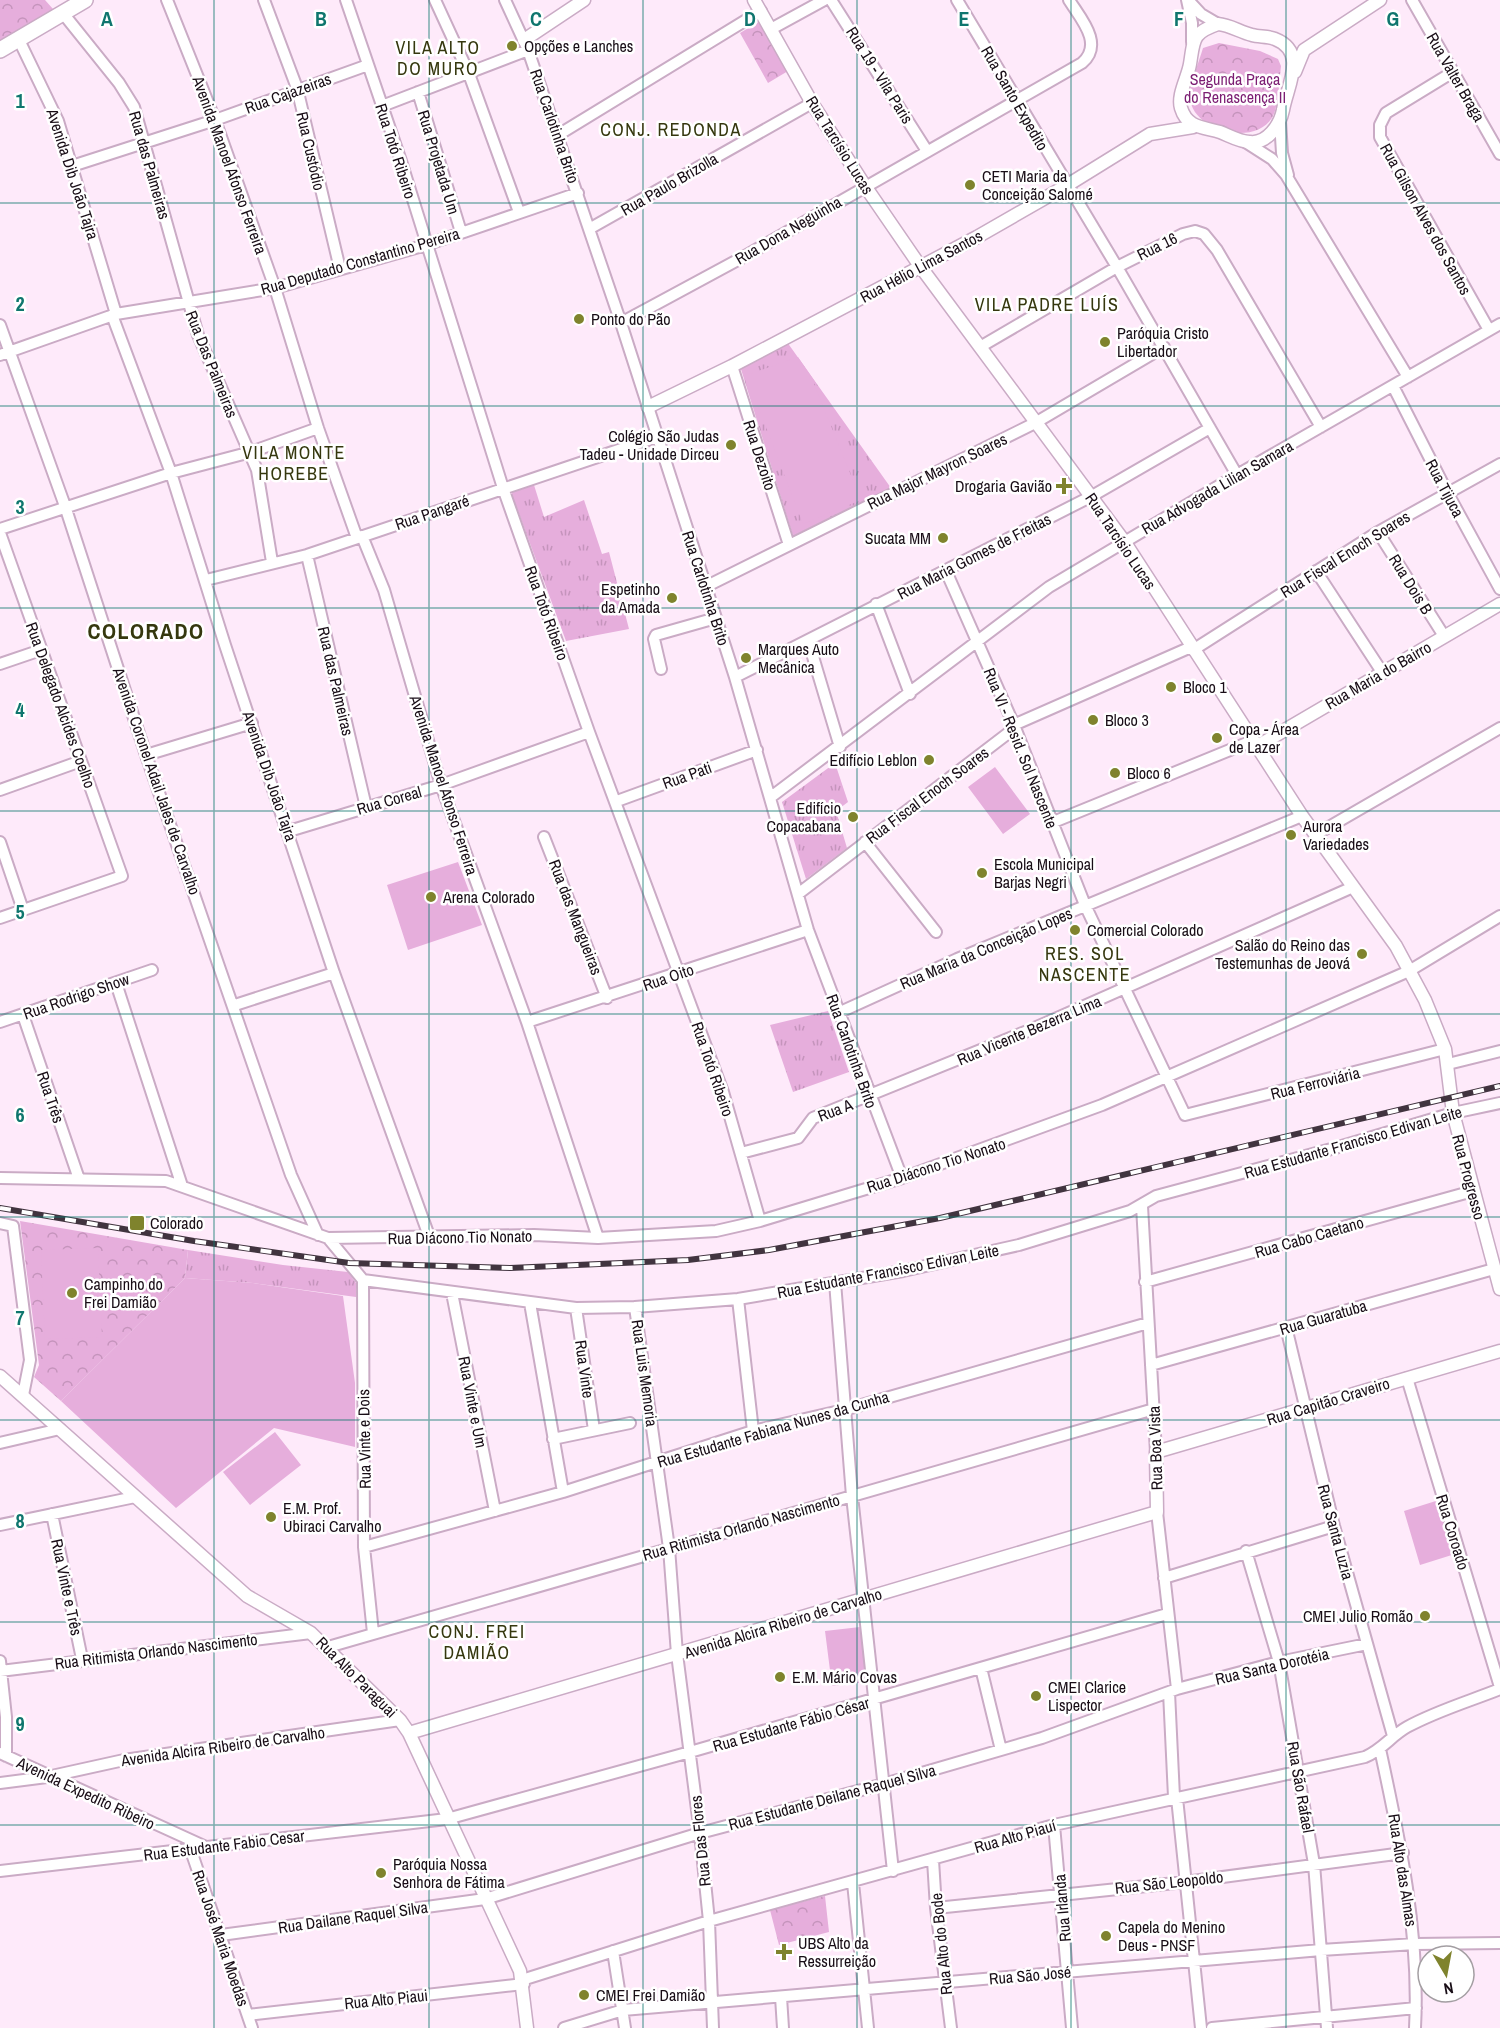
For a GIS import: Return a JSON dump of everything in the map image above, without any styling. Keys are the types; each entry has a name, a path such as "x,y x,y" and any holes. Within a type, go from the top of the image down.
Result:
{"main road":[{"path":"0,50 85,0"}],"street":[{"name":"Avenida Manoel Afonso Ferreira","path":"167,0 215,120 275,288 318,428 359,537 387,599 441,785 527,1022 598,1238"},
{"name":"Rua Custódio","path":"264,0 297,88 340,269"},
{"name":"Rua Totó Ribeiro","path":"346,0 382,106 503,488 589,732 617,801 723,1092 760,1221"},
{"path":"435,0 469,74 519,212"},
{"name":"Rua Carlotinha Brito","path":"505,0 526,45 621,322 735,677 808,930 869,1097 902,1178"},
{"path":"382,106 469,74 526,45 584,0"},
{"path":"771,29 824,0"},
{"name":"Rua 19 - Vila Paris","path":"831,0 889,87 927,151"},
{"name":"Rua Santo Expedito","path":"957,0 1066,186 1164,346 1237,475"},
{"name":"Rua Dona Neguinha","path":"621,322 1085,60 1092,49 1090,34 1069,0"},
{"path":"1187,0 1201,14 1218,24 1250,35 1273,38 1287,46 1293,56 1294,73"},
{"path":"1187,0 1192,23 1192,42 1188,75 1179,101 1182,110 1194,127 1252,143 1276,129 1287,91 1304,50 1380,0"},
{"name":"Rua Valter Braga","path":"1412,0 1500,154"},
{"path":"558,135 758,6"},
{"name":"Rua Tarcísio Lucas","path":"758,6 812,103 865,186 920,266 1124,541 1302,816 1396,946 1425,1000 1445,1050 1450,1098"},
{"name":"Rua das Palmeiras","path":"62,12 128,97 146,143 188,303"},
{"path":"1192,42 1199,32 1218,24"},
{"name":"Avenida Dib João Tajra","path":"18,38 58,121 114,314 171,473 334,973 429,1236"},
{"name":"Rua Cajazeiras","path":"72,166 215,120 297,88 368,65"},
{"name":"Rua Gilson Alves dos Santos","path":"1453,72 1386,113 1379,131 1380,137 1489,330"},
{"name":"Rua Projetada Um","path":"418,92 460,232"},
{"name":"Rua Paulo Brizolla","path":"589,229 812,103"},
{"path":"1280,121 1284,166 1296,191 1408,377"},
{"name":"Rua Hélio Lima Santos","path":"648,407 732,366 920,266 1066,186 1150,134 1194,127"},
{"path":"1244,141 1272,159 1296,191"},
{"name":"Rua Deputado Constantino Pereira","path":"5,353 114,314 275,288 426,244 578,193"},
{"name":"Rua 16","path":"980,347 1117,267 1183,234 1195,231 1204,234 1217,250 1321,427"},
{"name":"Rua Das Palmeiras","path":"188,303 198,335 250,452 261,485 272,562"},
{"name":"Rua Advogada Lilian Samara","path":"771,797 1049,587 1237,475 1500,324"},
{"name":"Avenida Coronel Adail Jales de Carvalho","path":"0,325 5,353 65,506 147,755 235,1005 291,1175 323,1236"},
{"name":"Rua Major Mayron Soares","path":"705,586 1035,423 1164,346"},
{"name":"Rua Dezoito","path":"732,366 789,544"},
{"name":"Rua Tijuca","path":"1393,386 1447,492 1500,588"},
{"path":"0,531 65,506 171,473 250,452 318,428"},
{"name":"Rua Maria Gomes de Freitas","path":"735,677 1092,496 1210,428"},
{"name":"Rua Pangaré","path":"206,580 307,555 657,437"},
{"name":"Rua Fiscal Enoch Soares","path":"798,894 1014,726 1192,649 1377,532 1500,464"},
{"name":"Rua Delegado Alcides Coelho","path":"0,531 122,876 23,910"},
{"name":"Rua Dois B","path":"1377,532 1444,636"},
{"name":"Rua das Palmeiras","path":"307,555 366,807"},
{"name":"Rua VI - Resid. Sol Nascente","path":"946,571 1014,726 1085,905 1185,1116"},
{"path":"1316,571 1382,672"},
{"path":"876,604 910,694"},
{"name":"Rua Maria do Bairro","path":"1051,823 1254,744 1500,604"},
{"path":"661,669 654,639 656,635 716,618"},
{"path":"808,640 840,747"},
{"path":"0,664 41,650"},
{"path":"147,755 252,723"},
{"path":"1315,835 1500,728"},
{"name":"Rua Coreal","path":"289,831 441,785 589,732"},
{"name":"Rua Pati","path":"617,801 757,750"},
{"path":"0,790 81,761"},
{"name":"Rua Maria da Conceição Lopes","path":"838,1013 957,959 1302,816"},
{"name":"Rua das Mangueiras","path":"544,837 607,998"},
{"path":"0,842 23,910 0,918"},
{"path":"865,842 936,932"},
{"name":"Rua Vicente Bezerra Lima","path":"869,1097 1126,989 1353,887"},
{"name":"Rua Diácono Tio Nonato","path":"0,1178 148,1180 182,1186 323,1236 598,1238 716,1231 760,1221 902,1178 1044,1128 1409,971 1500,916"},
{"name":"Rua Oito","path":"527,1022 607,998 808,930"},
{"name":"Rua Rodrigo Show","path":"0,1022 152,970"},
{"path":"235,1005 334,973"},
{"path":"116,983 182,1186"},
{"name":"Rua Três","path":"23,1015 79,1179"},
{"name":"Rua Ferroviária","path":"1185,1116 1445,1050"},
{"path":"1448,1064 1500,1051"},
{"name":"Rua A","path":"741,1153 798,1138 813,1118 869,1097"},
{"name":"Rua Progresso","path":"1450,1098 1500,1289"},
{"name":"Rua Estudante Francisco Edivan Leite","path":"363,1280 530,1304 576,1308 635,1307 738,1299 903,1271 1019,1245 1142,1206 1146,1199 1156,1196 1335,1149 1453,1113 1500,1104"},
{"name":"Rua Cabo Caetano","path":"1145,1282 1473,1191"},
{"name":"Rua Boa Vista","path":"1142,1206 1154,1409 1157,1512 1173,1690 1175,1798 1201,2028"},
{"path":"0,1223 12,1226 30,1360 23,1395"},
{"name":"Rua Diácono Tio Nonato","path":"323,1236 363,1280"},
{"name":"Rua Guaratuba","path":"1151,1365 1494,1269"},
{"name":"Rua Vinte e Dois","path":"363,1280 364,1547 373,1633"},
{"path":"835,1282 844,1410 862,1599 893,1871"},
{"name":"Rua Vinte e Um","path":"452,1293 495,1511"},
{"path":"738,1299 753,1431"},
{"path":"530,1304 563,1492"},
{"name":"Rua Luis Memoria","path":"635,1307 669,1548 677,1654"},
{"name":"Rua Vinte","path":"576,1308 594,1430"},
{"name":"Rua Estudante Fabiana Nunes da Cunha","path":"364,1547 563,1492 753,1431 844,1410 1148,1323"},
{"name":"Rua Santa Luzia","path":"1286,1327 1334,1526 1392,1736"},
{"name":"Rua Capitão Craveiro","path":"1156,1452 1500,1351"},
{"name":"Rua Alto Paraguai","path":"0,1376 248,1596 311,1633 328,1647 400,1720 409,1732 523,1982 527,2028"},
{"name":"Rua Coroado","path":"1407,1377 1500,1688"},
{"name":"Rua Ritimista Orlando Nascimento","path":"328,1647 1154,1409"},
{"path":"554,1439 630,1423"},
{"path":"0,1443 60,1429"},
{"path":"0,1525 135,1497"},
{"name":"Avenida Alcira Ribeiro de Carvalho","path":"409,1732 1157,1512"},
{"name":"Rua Vinte e Três","path":"52,1514 82,1659"},
{"path":"1164,1578 1246,1551 1334,1526"},
{"name":"Rua São Rafael","path":"1246,1551 1279,1662 1314,1864 1326,2023"},
{"name":"Rua Estudante Fábio César","path":"447,1819 690,1752 1167,1614"},
{"name":"Rua Ritimista Orlando Nascimento","path":"1,1667 311,1633"},
{"name":"Rua Santa Dorotéia","path":"1173,1690 1279,1662 1367,1644"},
{"name":"Rua Das Flores","path":"677,1654 709,1921 712,2028"},
{"path":"1,1667 6,1717 3,1755"},
{"path":"981,1668 1001,1750"},
{"name":"Rua Alto Piauí","path":"523,1982 709,1921 1054,1825 1365,1757 1380,1749 1392,1736 1409,1726 1500,1688"},
{"name":"Rua Estudante Deilane Raquel Silva","path":"485,1899 700,1833 1001,1750 1173,1690"},
{"name":"Avenida Alcira Ribeiro de Carvalho","path":"0,1783 47,1777 124,1760 400,1720"},
{"name":"Rua Alto das Almas","path":"1380,1749 1403,1853 1415,1944 1415,2028"},
{"name":"Avenida Expedito Ribeiro","path":"3,1755 47,1777 204,1846"},
{"name":"Rua Estudante Fabio Cesar","path":"0,1872 447,1819"},
{"name":"Rua Irlanda","path":"1054,1825 1072,2028"},
{"name":"Rua José Maria Moedas","path":"190,1848 252,2028"},
{"name":"Rua São Leopoldo","path":"936,1908 1185,1882 1403,1853"},
{"name":"Rua Alto do Bode","path":"933,1860 944,1983 951,2028"},
{"path":"853,1882 866,1990 868,2028"},
{"name":"Rua Dailane Raquel Silva","path":"221,1935 485,1899"},
{"name":"Rua São José","path":"564,2028 623,2010 1321,1950 1415,1944 1500,1943"},
{"path":"613,1951 625,2028"},
{"name":"Rua Alto Piaui","path":"248,2015 523,1982"},
{"path":"781,1997 783,2028"},
{"path":"1212,2028 1326,2023 1416,2008"}],"green space":[{"path":"0,0 45,0 53,9 0,43"},
{"path":"760,21 788,71 768,83 740,33"},
{"name":"Segunda Praça do Renascença II","path":"1219,43 1260,51 1278,59 1281,66 1278,98 1273,116 1265,126 1240,133 1225,131 1201,119 1193,109 1190,91 1203,48"},
{"path":"787,342 891,488 793,536 740,366"},
{"path":"798,357 816,383 814,384 861,500 803,524 758,406 753,407 744,376"},
{"path":"534,485 544,517 584,500 602,554 609,552 629,629 566,641 511,492"},
{"path":"835,763 848,802 836,811 847,848 806,879 782,802"},
{"path":"995,767 1030,814 1003,834 968,787"},
{"name":"Arena Colorado","path":"458,862 482,925 408,950 387,885"},
{"path":"828,1011 849,1072 793,1092 770,1025"},
{"path":"20,1221 188,1250 185,1278 61,1401 34,1377 39,1365"},
{"name":"Campinho do Frei Damião","path":"98,1248 102,1337 45,1339 41,1250"},
{"path":"188,1250 283,1265 348,1272 356,1283 356,1297 253,1283 185,1278"},
{"path":"185,1278 253,1283 343,1296 355,1383 355,1447 274,1428 176,1508 61,1401"},
{"path":"275,1432 301,1465 250,1505 223,1472"},
{"path":"1439,1500 1455,1554 1420,1565 1404,1511"},
{"path":"860,1627 867,1682 832,1686 825,1631"},
{"path":"825,1896 829,1932 779,1945 770,1910"}],"railway":[{"path":"0,1208 194,1241 349,1263 510,1268 688,1260 769,1250 940,1218 1500,1086"}],"place":[{"name":"Opções e Lanches","path":"512,46"},
{"name":"CETI Maria da Conceição Salomé","path":"970,185"},
{"name":"Ponto do Pão","path":"579,319"},
{"name":"Paróquia Cristo Libertador","path":"1105,342"},
{"name":"Colégio São Judas Tadeu - Unidade Dirceu","path":"731,445"},
{"name":"Drogaria Gavião","path":"1064,486"},
{"name":"Sucata MM","path":"943,538"},
{"name":"Espetinho da Amada","path":"672,598"},
{"name":"Marques Auto Mecânica","path":"746,658"},
{"name":"Bloco 1","path":"1171,687"},
{"name":"Bloco 3","path":"1093,720"},
{"name":"Copa - Área de Lazer","path":"1217,738"},
{"name":"Edifício Leblon","path":"929,760"},
{"name":"Bloco 6","path":"1115,773"},
{"name":"Edifício Copacabana","path":"853,817"},
{"name":"Aurora Variedades","path":"1291,835"},
{"name":"Escola Municipal Barjas Negri","path":"982,873"},
{"name":"Arena Colorado","path":"431,897"},
{"name":"Comercial Colorado","path":"1075,930"},
{"name":"Salão do Reino das Testemunhas de Jeová","path":"1362,954"},
{"name":"Colorado","path":"137,1223"},
{"name":"Campinho do Frei Damião","path":"72,1293"},
{"name":"E.M. Prof. Ubiraci Carvalho","path":"271,1517"},
{"name":"CMEI Julio Romão","path":"1425,1616"},
{"name":"E.M. Mário Covas","path":"780,1677"},
{"name":"CMEI Clarice Lispector","path":"1036,1696"},
{"name":"Paróquia Nossa Senhora de Fátima","path":"381,1873"},
{"name":"Capela do Menino Deus - PNSF","path":"1106,1936"},
{"name":"UBS Alto da Ressurreição","path":"784,1952"},
{"name":"CMEI Frei Damião","path":"584,1995"}],"district":[{"name":"VILA ALTO DO MURO","path":"438,57"},
{"name":"CONJ. REDONDA","path":"671,129"},
{"name":"VILA PADRE LUÍS","path":"1047,304"},
{"name":"VILA MONTE HOREBE","path":"294,462"},
{"name":"COLORADO","path":"146,631"},
{"name":"RES. SOL NASCENTE","path":"1085,963"},
{"name":"CONJ. FREI DAMIÃO","path":"477,1641"}]}
